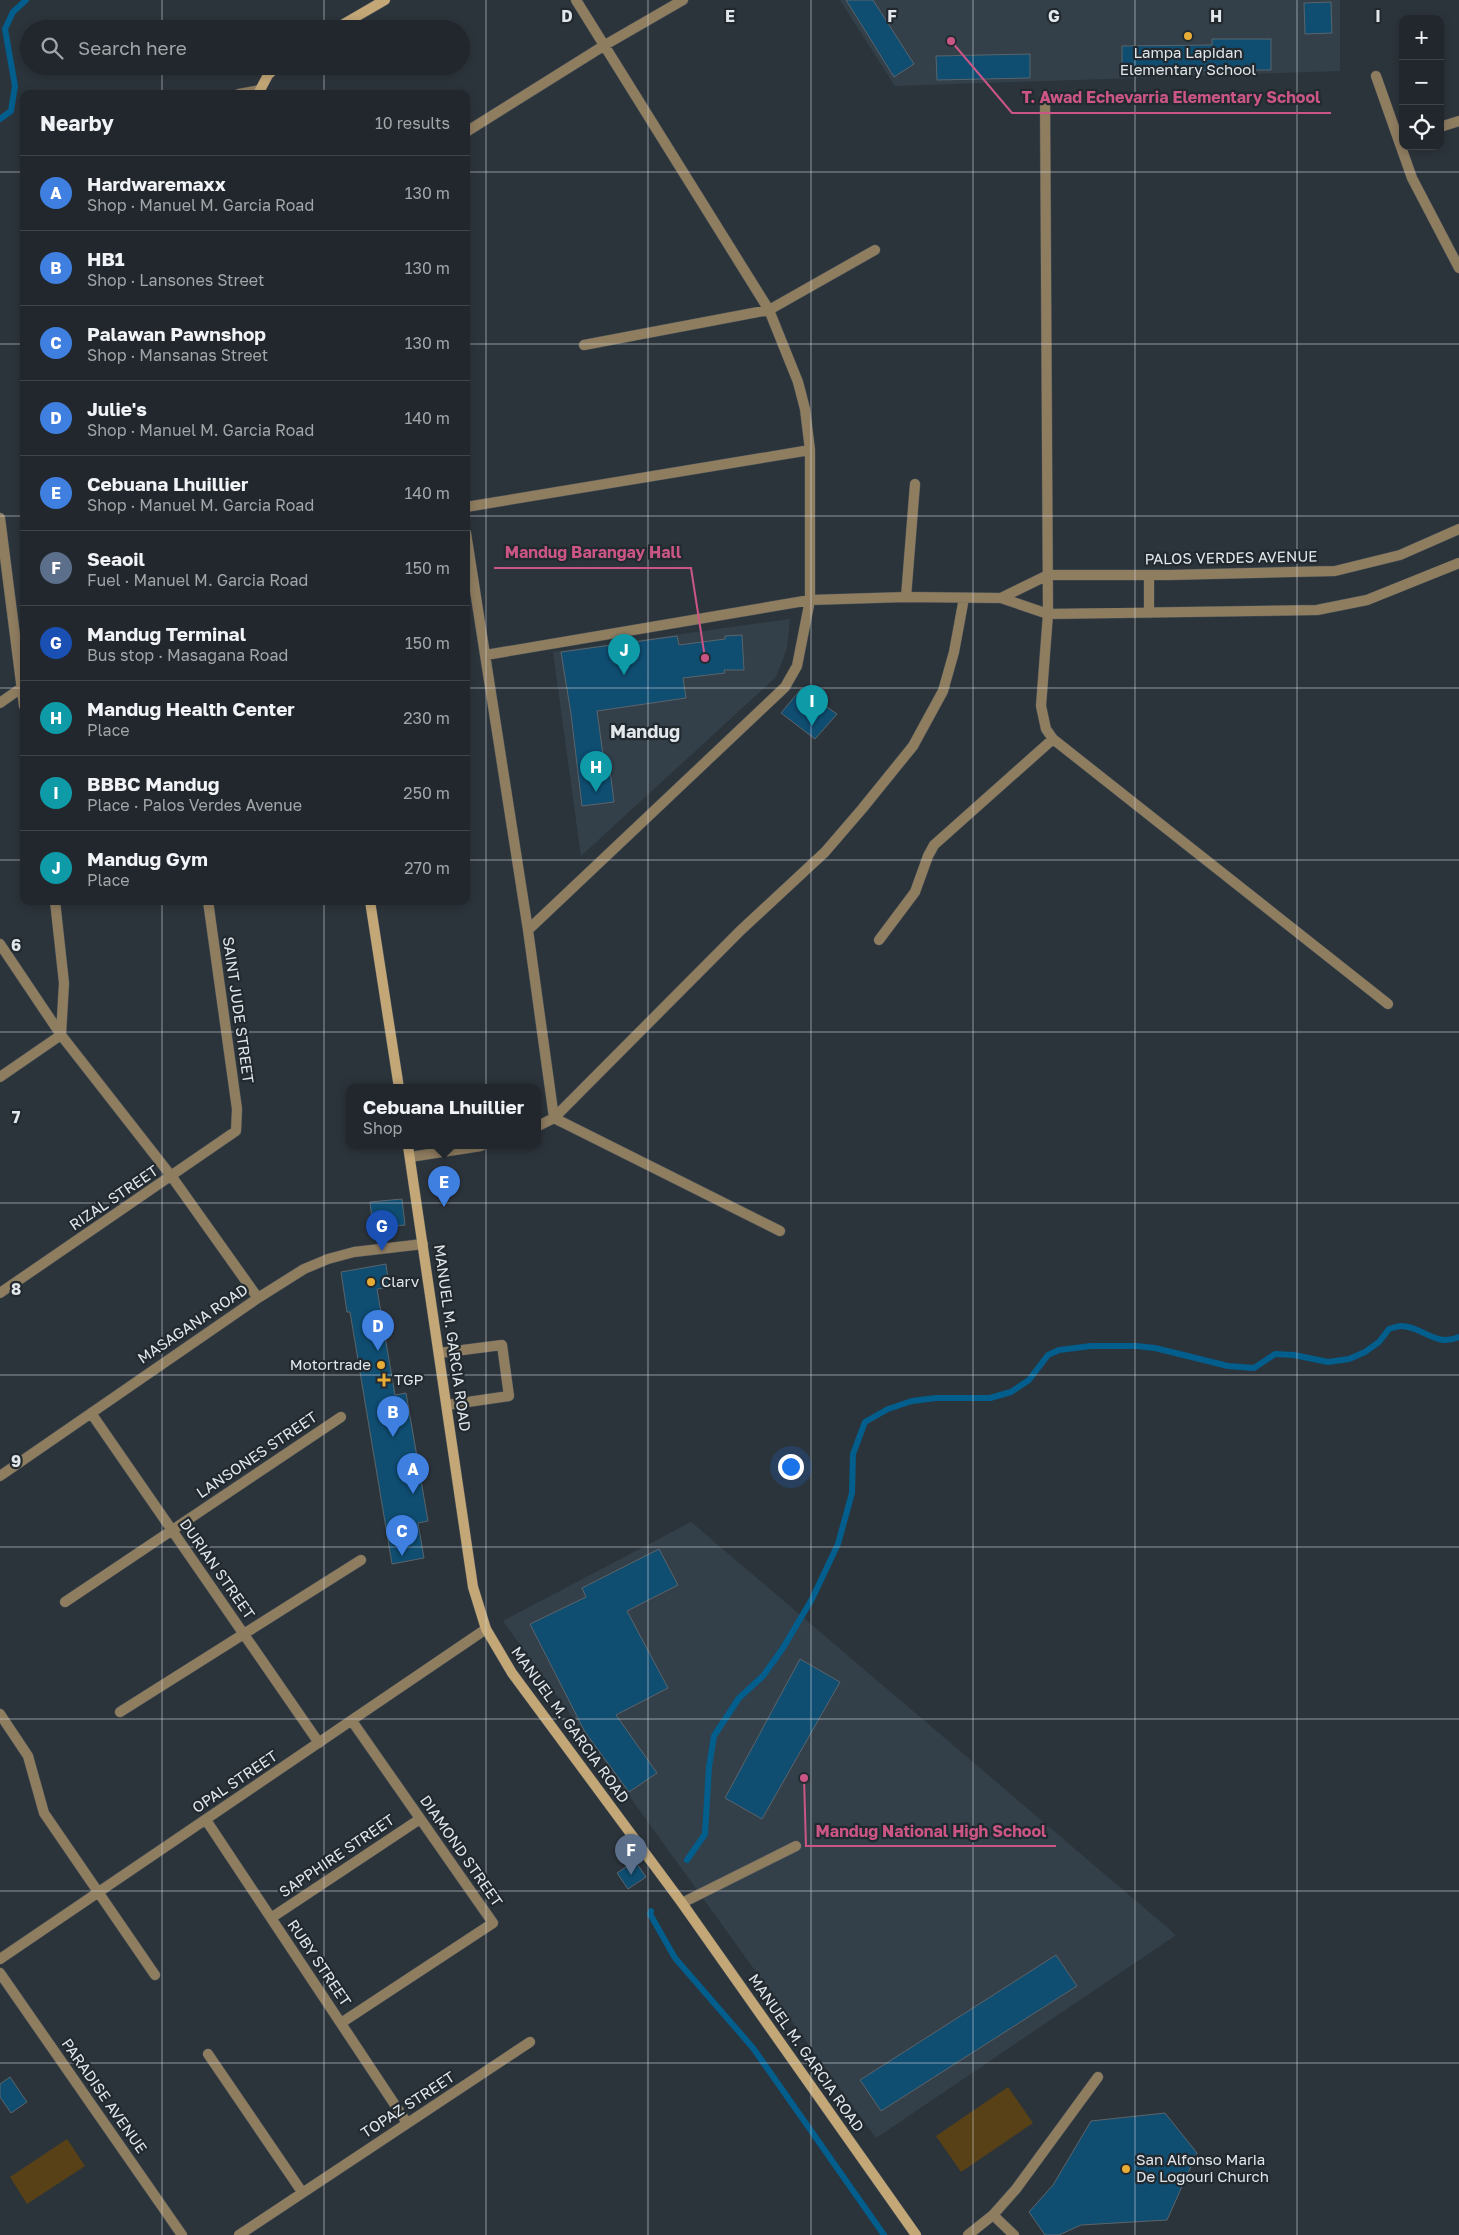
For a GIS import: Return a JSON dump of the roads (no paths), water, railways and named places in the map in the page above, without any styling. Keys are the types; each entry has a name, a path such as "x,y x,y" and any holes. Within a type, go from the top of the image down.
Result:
{"main road":[{"path":"351,20 385,0"},
{"path":"260,90 268,75"},
{"path":"371,905 399,1084"},
{"name":"MANUEL M. GARCIA ROAD","path":"409,1149 473,1588 486,1630 507,1666 536,1708 682,1903 916,2235"}],"street":[{"path":"528,930 785,687 797,666 810,600 810,450 805,409 798,382 769,310 576,0"},
{"path":"470,129 604,45 683,0"},
{"path":"1376,76 1399,135"},
{"path":"1045,96 1048,614 1041,706 1046,729 1053,739 1388,1004"},
{"path":"1444,126 1459,122"},
{"path":"1404,150 1412,178 1459,268"},
{"path":"584,345 769,310 875,250"},
{"path":"470,506 810,450"},
{"path":"906,597 915,484"},
{"path":"0,518 20,672"},
{"name":"PALOS VERDES AVENUE","path":"1001,598 1048,575 1335,571 1400,555 1459,529"},
{"path":"470,557 528,930 554,1118"},
{"name":"PALOS VERDES AVENUE","path":"486,655 810,600 906,597 1001,598 1048,614 1317,610 1368,600 1459,563"},
{"path":"1149,575 1149,613"},
{"path":"541,1124 554,1118 740,931 825,852 913,746 943,691 954,652 964,598"},
{"path":"0,703 20,688"},
{"path":"879,940 915,892 934,845 1053,739"},
{"path":"55,905 64,983 62,1036"},
{"name":"SAINT JUDE STREET","path":"209,905 237,1122"},
{"path":"0,944 62,1036 172,1177 258,1298"},
{"path":"0,1077 62,1036"},
{"path":"554,1118 780,1231"},
{"name":"RIZAL STREET","path":"0,1293 230,1136 236,1131 237,1122"},
{"path":"410,1157 462,1149"},
{"name":"MASAGANA ROAD","path":"0,1476 258,1298 304,1270 328,1259 376,1248 423,1244"},
{"path":"440,1353 502,1345 510,1396 447,1405"},
{"name":"DURIAN STREET","path":"90,1413 319,1743"},
{"name":"LANSONES STREET","path":"65,1602 341,1417"},
{"path":"120,1712 361,1560"},
{"name":"OPAL STREET","path":"0,1959 486,1630"},
{"path":"0,1714 28,1756 44,1812 155,1975"},
{"name":"DIAMOND STREET","path":"341,2023 493,1923 352,1721"},
{"name":"SAPPHIRE STREET","path":"271,1918 420,1818"},
{"name":"RUBY STREET","path":"206,1820 407,2123"},
{"path":"682,1903 796,1846"},
{"name":"PARADISE AVENUE","path":"0,1974 182,2235"},
{"name":"TOPAZ STREET","path":"239,2235 530,2042"},
{"path":"208,2054 302,2192"},
{"path":"968,2235 993,2215 1016,2189 1098,2077"},
{"path":"993,2215 1014,2235"}],"waterway":[{"path":"0,119 11,111 15,86 5,29 13,12 26,0"},
{"path":"687,1860 705,1834 709,1767 714,1736 739,1698 763,1676 783,1648 812,1599 838,1544 852,1493 853,1454 865,1422 888,1409 912,1401 936,1398 990,1398 1011,1392 1029,1380 1048,1355 1059,1350 1091,1346 1136,1346 1155,1348 1228,1366 1254,1368 1275,1354 1294,1355 1328,1362 1349,1359 1365,1352 1379,1342 1389,1329 1400,1326 1416,1329 1443,1340 1459,1337"},
{"path":"651,1911 650,1914 675,1958 753,2048 884,2235"}],"place":[{"name":"Lampa Lapidan Elementary School","path":"1188,36"},
{"name":"T. Awad Echevarria Elementary School","path":"951,41"},
{"name":"Mandug Barangay Hall","path":"705,658"},
{"name":"Mandug Gym","path":"624,675"},
{"name":"BBBC Mandug","path":"812,726"},
{"name":"Mandug Health Center","path":"596,792"},
{"name":"Cebuana Lhuillier","path":"444,1207"},
{"name":"Mandug Terminal","path":"382,1251"},
{"name":"Clarv","path":"371,1282"},
{"name":"Julie's","path":"378,1351"},
{"name":"Motortrade","path":"381,1365"},
{"name":"TGP","path":"384,1380"},
{"name":"HB1","path":"393,1437"},
{"name":"Hardwaremaxx","path":"413,1494"},
{"name":"Palawan Pawnshop","path":"402,1556"},
{"name":"Mandug National High School","path":"804,1778"},
{"name":"Seaoil","path":"631,1875"},
{"name":"San Alfonso Maria De Logouri Church","path":"1126,2169"}],"district":[{"name":"Mandug","path":"645,732"}]}
